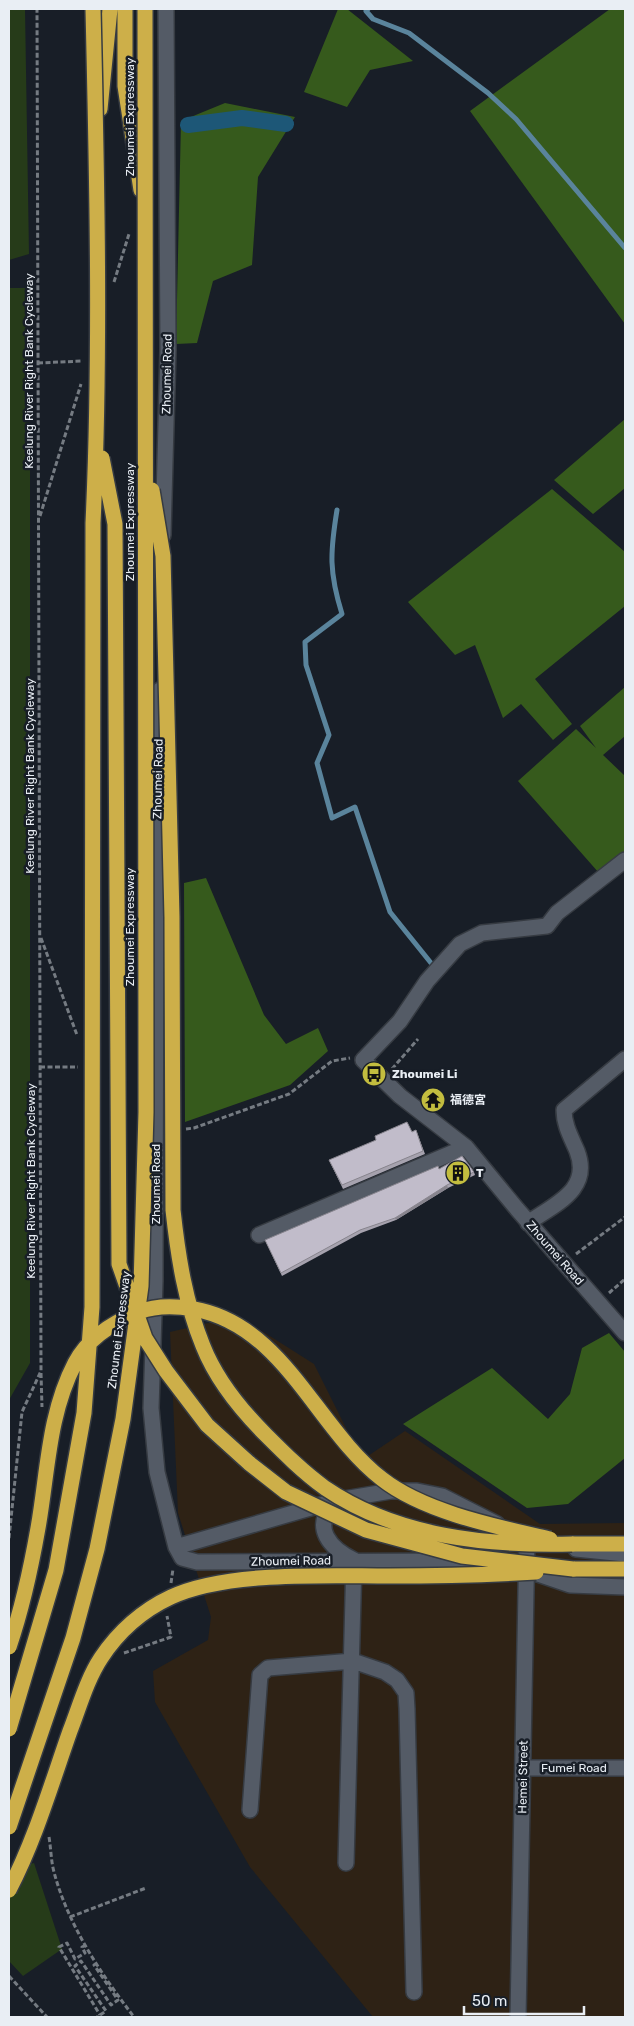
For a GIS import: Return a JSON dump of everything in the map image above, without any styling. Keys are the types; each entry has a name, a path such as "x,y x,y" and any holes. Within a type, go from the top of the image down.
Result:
{"highway":[{"name":"Zhoumei Expressway","path":"9,1729 56,1570 84,1413 92,1307 94,523 98,435 93,9"},
{"path":"96,148 110,9"},
{"path":"124,9 125,86 145,218"},
{"name":"Zhoumei Expressway","path":"9,1827 73,1638 97,1549 123,1419 141,1286 146,1112 145,9"},
{"path":"98,435 115,524 119,1264 145,1338 166,1371 207,1425 249,1463 286,1492 366,1530 435,1549 462,1556 573,1569"},
{"path":"145,447 163,556 172,917 173,1210 178,1257 203,1347 228,1391 257,1426 289,1458 326,1488 364,1509 410,1527 458,1539 531,1545 625,1544"},
{"path":"9,1647 18,1619 38,1528 51,1436 59,1400 76,1361 98,1334 123,1318 147,1309 176,1306 210,1312 238,1325 264,1345 357,1456 383,1480 417,1499 495,1526 572,1544"},
{"path":"9,1890 24,1861 80,1705 100,1659 123,1630 146,1610 173,1596 209,1586 243,1581 308,1576 464,1576 573,1569 625,1569"}],"street":[{"name":"Zhoumei Road","path":"166,9 168,350 156,864 156,1208 152,1408 158,1472 176,1547 182,1558 197,1562 482,1561 527,1570 570,1585 625,1587"},
{"path":"363,1060 400,1021 427,981 460,944 482,933 547,926 557,913 625,860"},
{"path":"528,1223 575,1190 581,1173 578,1154 564,1121 564,1110 625,1059"},
{"name":"Zhoumei Road","path":"363,1060 400,1096 466,1147 528,1223 625,1334"},
{"path":"259,1235 466,1147"},
{"path":"176,1547 338,1500 391,1491 417,1491 442,1496 527,1537 561,1547 625,1554"},
{"name":"Zhoumei Road","path":"338,1500 329,1509 324,1521 325,1534 330,1545 354,1560"},
{"name":"Hemei Street","path":"518,2017 527,1537"},
{"path":"346,1863 353,1661 354,1560"},
{"path":"250,1810 260,1675 268,1668 353,1661 385,1672 397,1680 406,1693 414,1992"},
{"name":"Fumei Road","path":"524,1768 625,1768"}],"path":[{"name":"Keelung River Right Bank Cycleway","path":"9,1538 22,1412 41,1371 37,9"},
{"path":"112,288 129,234 139,234"},
{"path":"38,363 88,361"},
{"path":"39,521 82,380"},
{"path":"39,935 79,1040"},
{"path":"383,1080 418,1039"},
{"path":"185,1129 194,1128 289,1094 332,1062 348,1058 363,1060"},
{"path":"40,1067 79,1067"},
{"path":"564,1264 625,1217"},
{"path":"598,1302 625,1279"},
{"path":"118,1654 171,1637 166,1622"},
{"path":"70,1917 146,1888"},
{"path":"86,1945 82,1947 85,1953 75,1959 67,1943 59,1947 98,2016 106,2011 75,1966 81,1961 111,2005 118,2000 94,1965 97,1963"},
{"path":"9,1976 48,2017"}],"shaded area":[{"path":"238,1316 314,1364 362,1460 405,1431 540,1524 625,1523 625,2017 373,2017 250,1867 155,1702 153,1671 208,1640 211,1617 178,1513 170,1332"}],"green space":[{"path":"9,9 25,9 29,254 9,260"},
{"path":"338,9 347,9 413,61 370,70 347,107 304,92"},
{"path":"610,9 625,9 625,324 470,111"},
{"path":"225,103 295,117 258,177 252,265 213,281 197,343 176,344 181,121"},
{"path":"9,288 26,288 30,389 30,1363 9,1400"},
{"path":"625,419 625,488 593,514 554,480"},
{"path":"552,489 625,552 625,606 535,679 572,724 553,740 521,704 503,718 475,645 455,655 408,602"},
{"path":"625,687 625,736 603,755 625,776 625,856 599,873 518,781 576,729 596,748 580,726"},
{"path":"206,878 264,1015 286,1044 318,1028 328,1051 290,1085 185,1122 184,883"},
{"path":"609,1333 625,1352 625,1458 568,1504 527,1508 403,1424 492,1368 548,1419 570,1394 582,1348"},
{"path":"34,1863 62,1949 23,1976 9,1961 9,1869"}],"building":[{"path":"407,1122 412,1132 416,1130 423,1151 342,1185 329,1160 376,1140 375,1136"},
{"path":"462,1156 474,1172 447,1185 395,1218 360,1230 281,1273 265,1240 438,1166 439,1169"}],"waterway":[{"path":"368,9 366,11 373,19 409,33 488,93 516,119 625,248"},
{"path":"188,125 242,118 286,124"},
{"path":"337,510 332,562 335,586 342,614 305,642 306,665 329,735 317,763 332,818 355,807 390,912 431,963"}],"place":[{"name":"Zhoumei Li","path":"374,1074"},
{"name":"福德宮","path":"433,1100"},
{"name":"T","path":"458,1173"}]}
